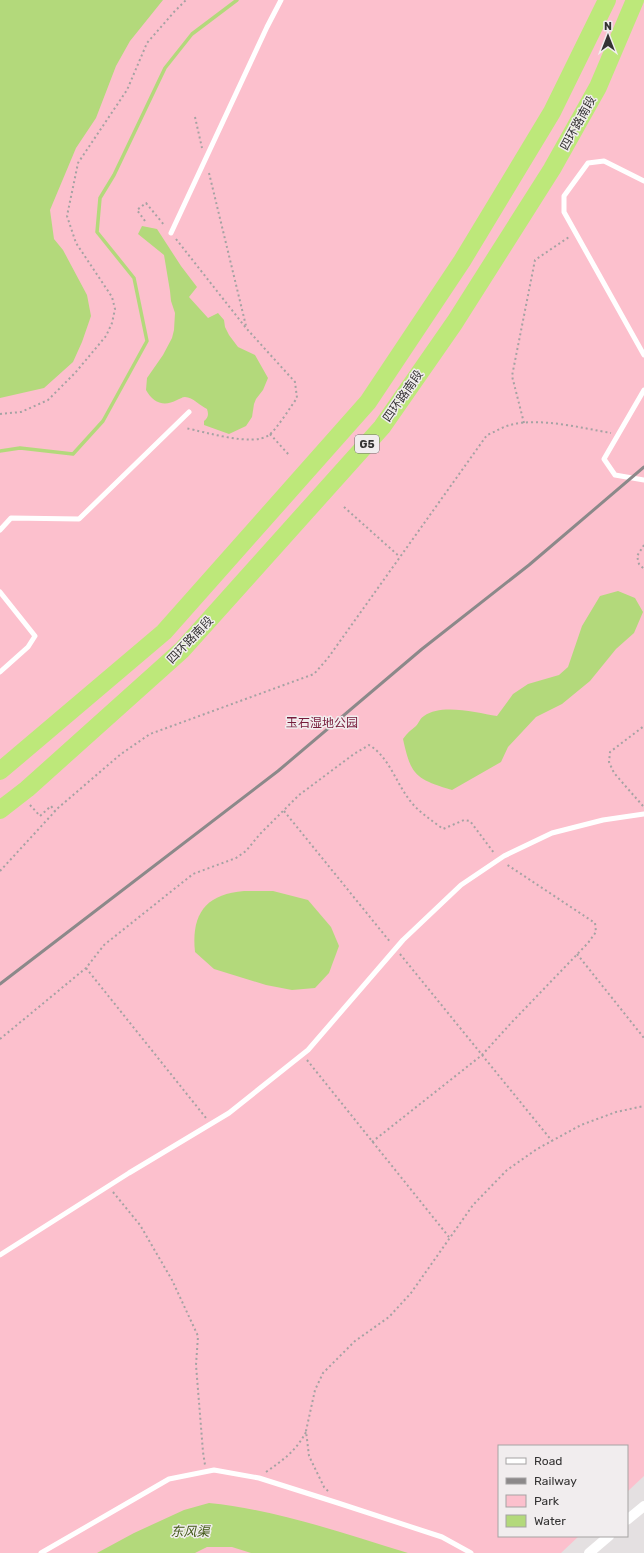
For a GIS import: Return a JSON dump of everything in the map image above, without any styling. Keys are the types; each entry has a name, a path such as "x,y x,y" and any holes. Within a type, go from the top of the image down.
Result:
{"highway":[{"name":"四环路南段","path":"0,771 164,632 368,402 462,261 552,112 607,0"},
{"name":"四环路南段","path":"0,810 27,788 182,650 382,427 455,322 552,169 598,87 635,0"}],"street":[{"path":"628,1519 644,1506"},
{"path":"589,1553 608,1537"}],"lane":[{"path":"171,233 267,27 282,0"},
{"path":"644,181 604,160 588,163 564,196 564,212 644,355"},
{"path":"644,390 617,434 604,459 615,475 644,480"},
{"path":"0,530 12,518 79,519 189,412"},
{"path":"0,592 35,636 28,647 0,672"},
{"path":"0,1255 108,1186 229,1113 308,1050 396,949 461,885 499,859 552,833 602,820 644,814"},
{"path":"41,1553 169,1478 214,1470 259,1478 338,1502 442,1537 471,1553"}],"path":[{"path":"0,414 21,412 48,400 79,368 106,336 112,323 115,309 112,297 76,243 67,216 78,163 127,90 146,43 186,0"},
{"path":"195,117 246,328"},
{"path":"145,221 137,210 146,203 246,328 295,382 297,398 270,434 260,440 248,441 176,426"},
{"path":"524,423 512,376 535,260 575,233"},
{"path":"0,871 55,811 121,754 150,734 314,674 328,658 487,435 510,425 530,422 577,427 617,434"},
{"path":"270,434 289,455"},
{"path":"344,507 400,557"},
{"path":"644,545 637,556 639,564 644,569"},
{"path":"644,726 610,752 609,762 614,773 644,807"},
{"path":"0,1039 86,968 104,945 193,874 236,858 246,851 260,834 305,791 354,754 369,745 379,751 407,797 418,811 443,829 464,820 470,821 499,859 595,923 596,932 482,1055 372,1142"},
{"path":"46,811 51,806 55,811"},
{"path":"284,811 552,1141"},
{"path":"577,954 644,1038"},
{"path":"86,968 211,1124"},
{"path":"302,1054 449,1238"},
{"path":"259,1478 286,1458 300,1444 306,1431 315,1390 323,1373 355,1341 389,1317 411,1292 473,1205 507,1170 537,1149 582,1125 616,1112 644,1106"},
{"path":"108,1186 140,1225 172,1280 198,1336 196,1365 206,1472"},
{"path":"306,1431 309,1456 324,1487 338,1502"}],"green space":[{"name":"玉石湿地公园","path":"0,0 644,0 644,1476 628,1491 628,1445 498,1445 498,1537 578,1537 561,1553 0,1553"}],"water":[{"path":"0,0 163,0 130,41 116,66 96,118 76,148 50,210 54,239 63,250 87,295 91,316 82,342 73,362 44,388 0,398"},
{"path":"142,226 157,229 181,266 197,287 189,297 208,318 218,313 224,320 225,327 229,335 238,347 255,355 268,378 263,390 256,399 252,417 246,426 229,434 204,425 204,421 208,416 207,409 191,398 184,397 172,402 163,403 155,401 146,390 147,378 163,355 172,338 175,313 171,301 164,255 138,234"},
{"path":"618,591 635,598 643,612 634,633 616,649 590,681 562,704 536,717 508,747 501,762 452,790 430,783 417,774 409,761 403,739 423,717 431,712 450,709 497,716 513,694 528,684 559,675 568,667 582,626 600,596"},
{"path":"244,891 273,891 308,900 331,927 339,946 329,973 315,988 292,990 266,985 214,969 195,952 195,927 198,917 203,909 210,902 219,897"},
{"name":"东风渠","path":"209,1503 260,1511 310,1523 408,1553 251,1553 232,1547 207,1547 195,1553 97,1553 134,1533 184,1510"}],"waterway":[{"path":"0,451 20,448 73,454 103,421 147,341 134,278 97,232 100,198 114,175 165,68 192,34 237,0"}],"railway":[{"path":"0,984 278,771 422,649 529,565 644,467"}]}
